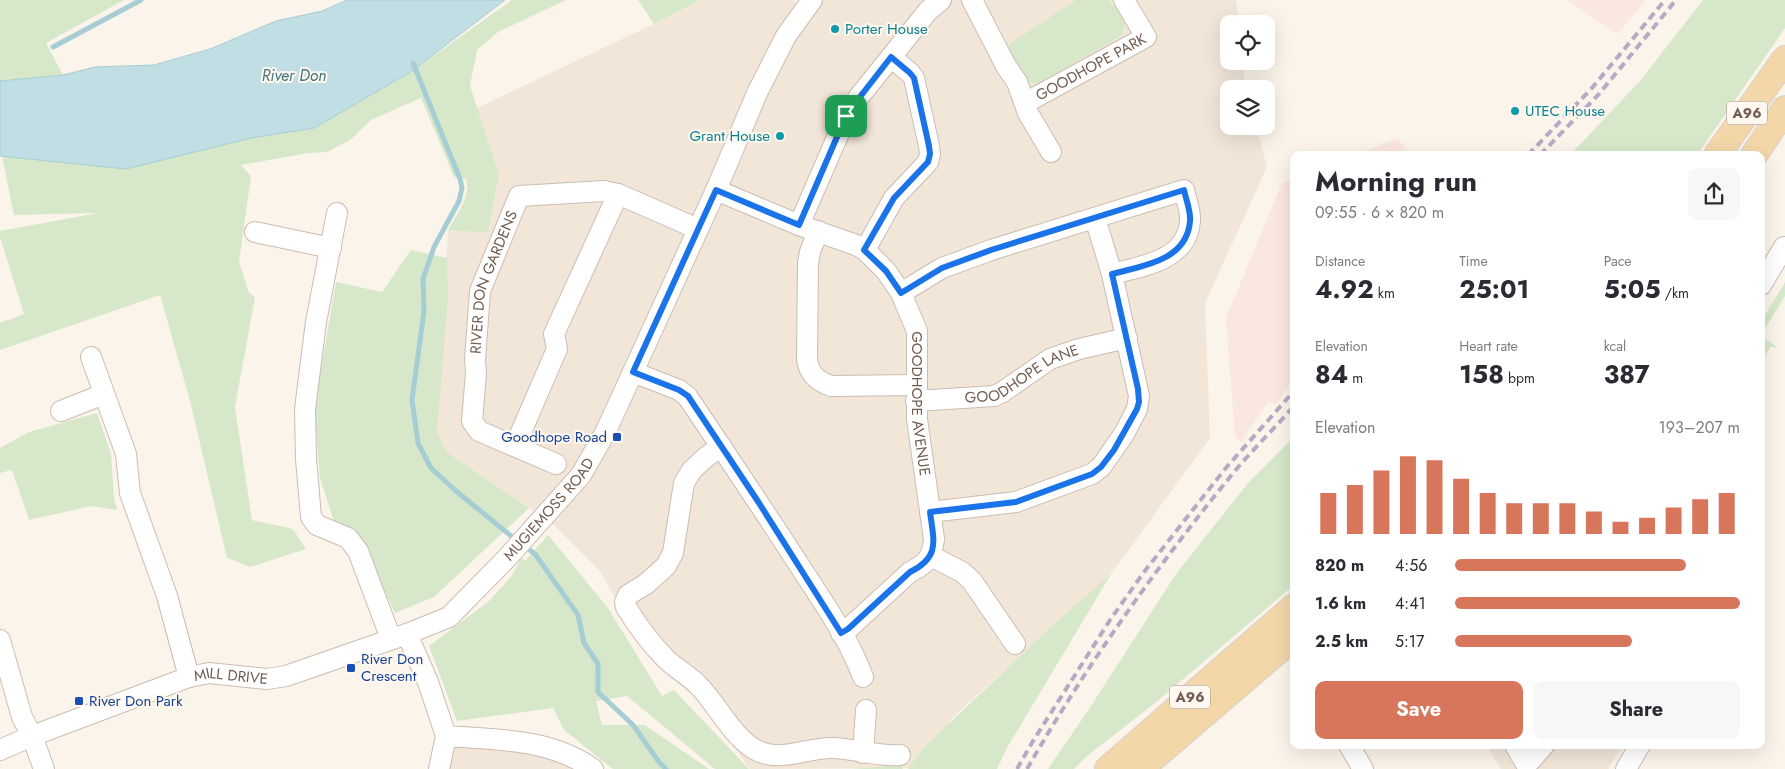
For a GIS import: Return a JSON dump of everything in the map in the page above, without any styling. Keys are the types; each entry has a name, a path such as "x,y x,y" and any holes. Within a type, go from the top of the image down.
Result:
{"main road":[{"name":"A96","path":"1720,151 1782,69"},
{"name":"A96","path":"1757,151 1785,109"},
{"name":"A96","path":"1140,769 1287,639 1290,625"},
{"name":"A96","path":"1108,769 1287,639"}],"street":[{"name":"MUGIEMOSS ROAD","path":"399,637 449,617 506,560 540,519 581,476 605,433 716,190 758,91 777,52 812,0"},
{"path":"808,228 846,116 928,11 941,0"},
{"name":"GOODHOPE PARK","path":"972,0 1006,66 1017,82 1028,113 1051,152"},
{"name":"GOODHOPE PARK","path":"1025,103 1146,37 1124,0"},
{"path":"864,250 894,198 926,166 930,154 914,78 891,57"},
{"name":"GOODHOPE AVENUE","path":"716,190 808,228 856,245 886,271 901,293 917,331 916,419 934,539 931,556"},
{"path":"901,293 942,268 991,250 1184,190 1190,221 1179,247 1168,257 1112,274"},
{"name":"RIVER DON GARDENS","path":"556,464 479,431 472,421 480,291 519,196 604,191 618,194 698,229"},
{"path":"514,446 557,349 554,334 618,194"},
{"path":"337,213 316,322 305,409 306,459 311,517 317,525 348,538 358,551 399,637 431,690 446,736 439,769"},
{"path":"930,512 1016,502 1080,479 1092,474 1101,467 1119,442 1139,402 1138,389 1112,274 1095,218"},
{"name":"GOODHOPE LANE","path":"808,228 810,252 808,263 807,359 811,374 819,381 831,386 916,393 994,396 1050,359 1079,349 1127,338"},
{"path":"255,232 331,248"},
{"path":"1765,278 1785,247"},
{"path":"91,357 126,454 130,493 167,596 189,677"},
{"path":"633,372 679,390 688,396 759,503 841,633 855,656 863,677"},
{"path":"61,411 104,394"},
{"path":"720,446 692,470 684,483 674,554 666,566 646,584 628,595 625,606 665,658 698,685 745,742 754,748 773,756 833,748 886,756 900,754"},
{"path":"841,633 848,629 910,572 922,566 931,556 949,564 972,581 1015,644"},
{"name":"MILL DRIVE","path":"0,750 32,736 189,677 210,673 267,679 286,676 399,637"},
{"path":"0,640 22,717 32,736 44,769"},
{"path":"863,753 866,710"},
{"path":"446,736 533,743 572,756 593,769"},
{"path":"1351,749 1363,769"},
{"path":"1517,749 1527,766 1541,749"},
{"path":"1626,769 1638,749"}],"shaded area":[{"path":"700,0 790,0 807,6 812,0 1236,0 1237,15 1220,15 1220,70 1243,70 1245,80 1220,80 1220,135 1258,135 1267,167 1205,303 1210,438 1111,574 953,717 918,768 750,769 689,684 639,640 600,571 554,525 448,453 437,433 448,230 488,233 499,175 477,108 654,24"},
{"path":"1567,0 1646,0 1617,34"},
{"path":"1398,138 1406,151 1364,151"},
{"path":"1290,180 1290,385 1276,404 1268,402 1241,442 1235,437 1226,318 1282,183"},
{"path":"446,736 497,740 593,769 439,769"},
{"path":"1488,749 1620,749 1608,769 1501,769"}],"green space":[{"path":"0,0 124,0 46,43 63,75 0,81"},
{"path":"512,0 566,0 498,32 477,50 470,86 499,175 488,233 448,230 465,199 467,192 466,179 454,177 421,98 371,120 350,140 327,152 308,153 241,165 251,176 239,262 249,293 255,297 235,407 252,520 293,529 306,549 250,567 227,558 190,401 160,295 0,350 0,323 24,314 0,237 0,231 98,213 14,215 2,156 126,169 251,138 314,128 412,71"},
{"path":"638,0 700,0 654,24"},
{"path":"1076,0 1109,0 1114,7 1122,4 1127,18 1121,36 1037,84 1026,81 1008,45"},
{"path":"1703,0 1785,0 1785,28 1700,151 1574,151 1640,81"},
{"path":"411,250 447,258 448,297 437,433 448,453 529,508 434,597 395,613 358,537 334,521 320,478 314,409 336,282 382,292"},
{"path":"1785,282 1785,296 1765,328 1765,315"},
{"path":"1765,339 1776,346 1775,348 1771,346 1765,356"},
{"path":"97,413 111,454 114,497 117,510 91,506 29,520 12,470 0,473 0,448 29,432"},
{"path":"1290,441 1290,588 1155,703 1087,756 1074,769 1048,769 1176,574 1248,483"},
{"path":"548,535 608,608 662,696 674,690 749,769 715,769 627,696 596,701 602,725 645,725 709,769 613,769 564,730 553,708 457,721 429,646 488,602 511,577 522,557 525,561"},
{"path":"1111,574 1008,746 997,769 908,769 923,748 1051,627"},
{"path":"902,765 903,769 852,769"}],"water":[{"name":"River Don","path":"347,0 505,0 412,71 314,128 251,138 126,169 0,156 0,81 63,75 95,67 154,65 210,49 276,21 322,11"}],"waterway":[{"path":"53,47 141,0"},
{"path":"413,63 462,188 459,201 434,247 423,279 424,311 412,400 418,443 431,468 516,540"},
{"path":"523,545 535,554 578,615 584,643 598,664 598,692 633,725 666,769"}],"railway":[{"path":"1532,151 1592,88 1665,0"},
{"path":"1544,151 1599,94 1676,0"},
{"path":"1017,769 1110,620 1144,572 1225,469 1290,396"},
{"path":"1027,769 1097,656 1148,583 1230,477 1290,410"}],"place":[{"name":"Porter House","path":"835,29"},
{"name":"UTEC House","path":"1515,111"},
{"name":"Grant House","path":"780,136"},
{"name":"Goodhope Road","path":"617,437"},
{"name":"River Don Crescent","path":"351,668"},
{"name":"River Don Park","path":"79,701"}],"route":[{"path":"891,57 914,78 929,146 928,162 894,198 864,250 886,271 901,293 942,268 991,250 1184,190 1190,221 1183,241 1168,257 1112,274 1138,389 1139,402 1124,434 1101,467 1092,474 1080,479 1016,502 930,512 934,539 931,556 922,566 910,572 848,629 841,633 759,503 688,396 679,390 633,372 716,190 799,225 846,116 891,57"}]}
